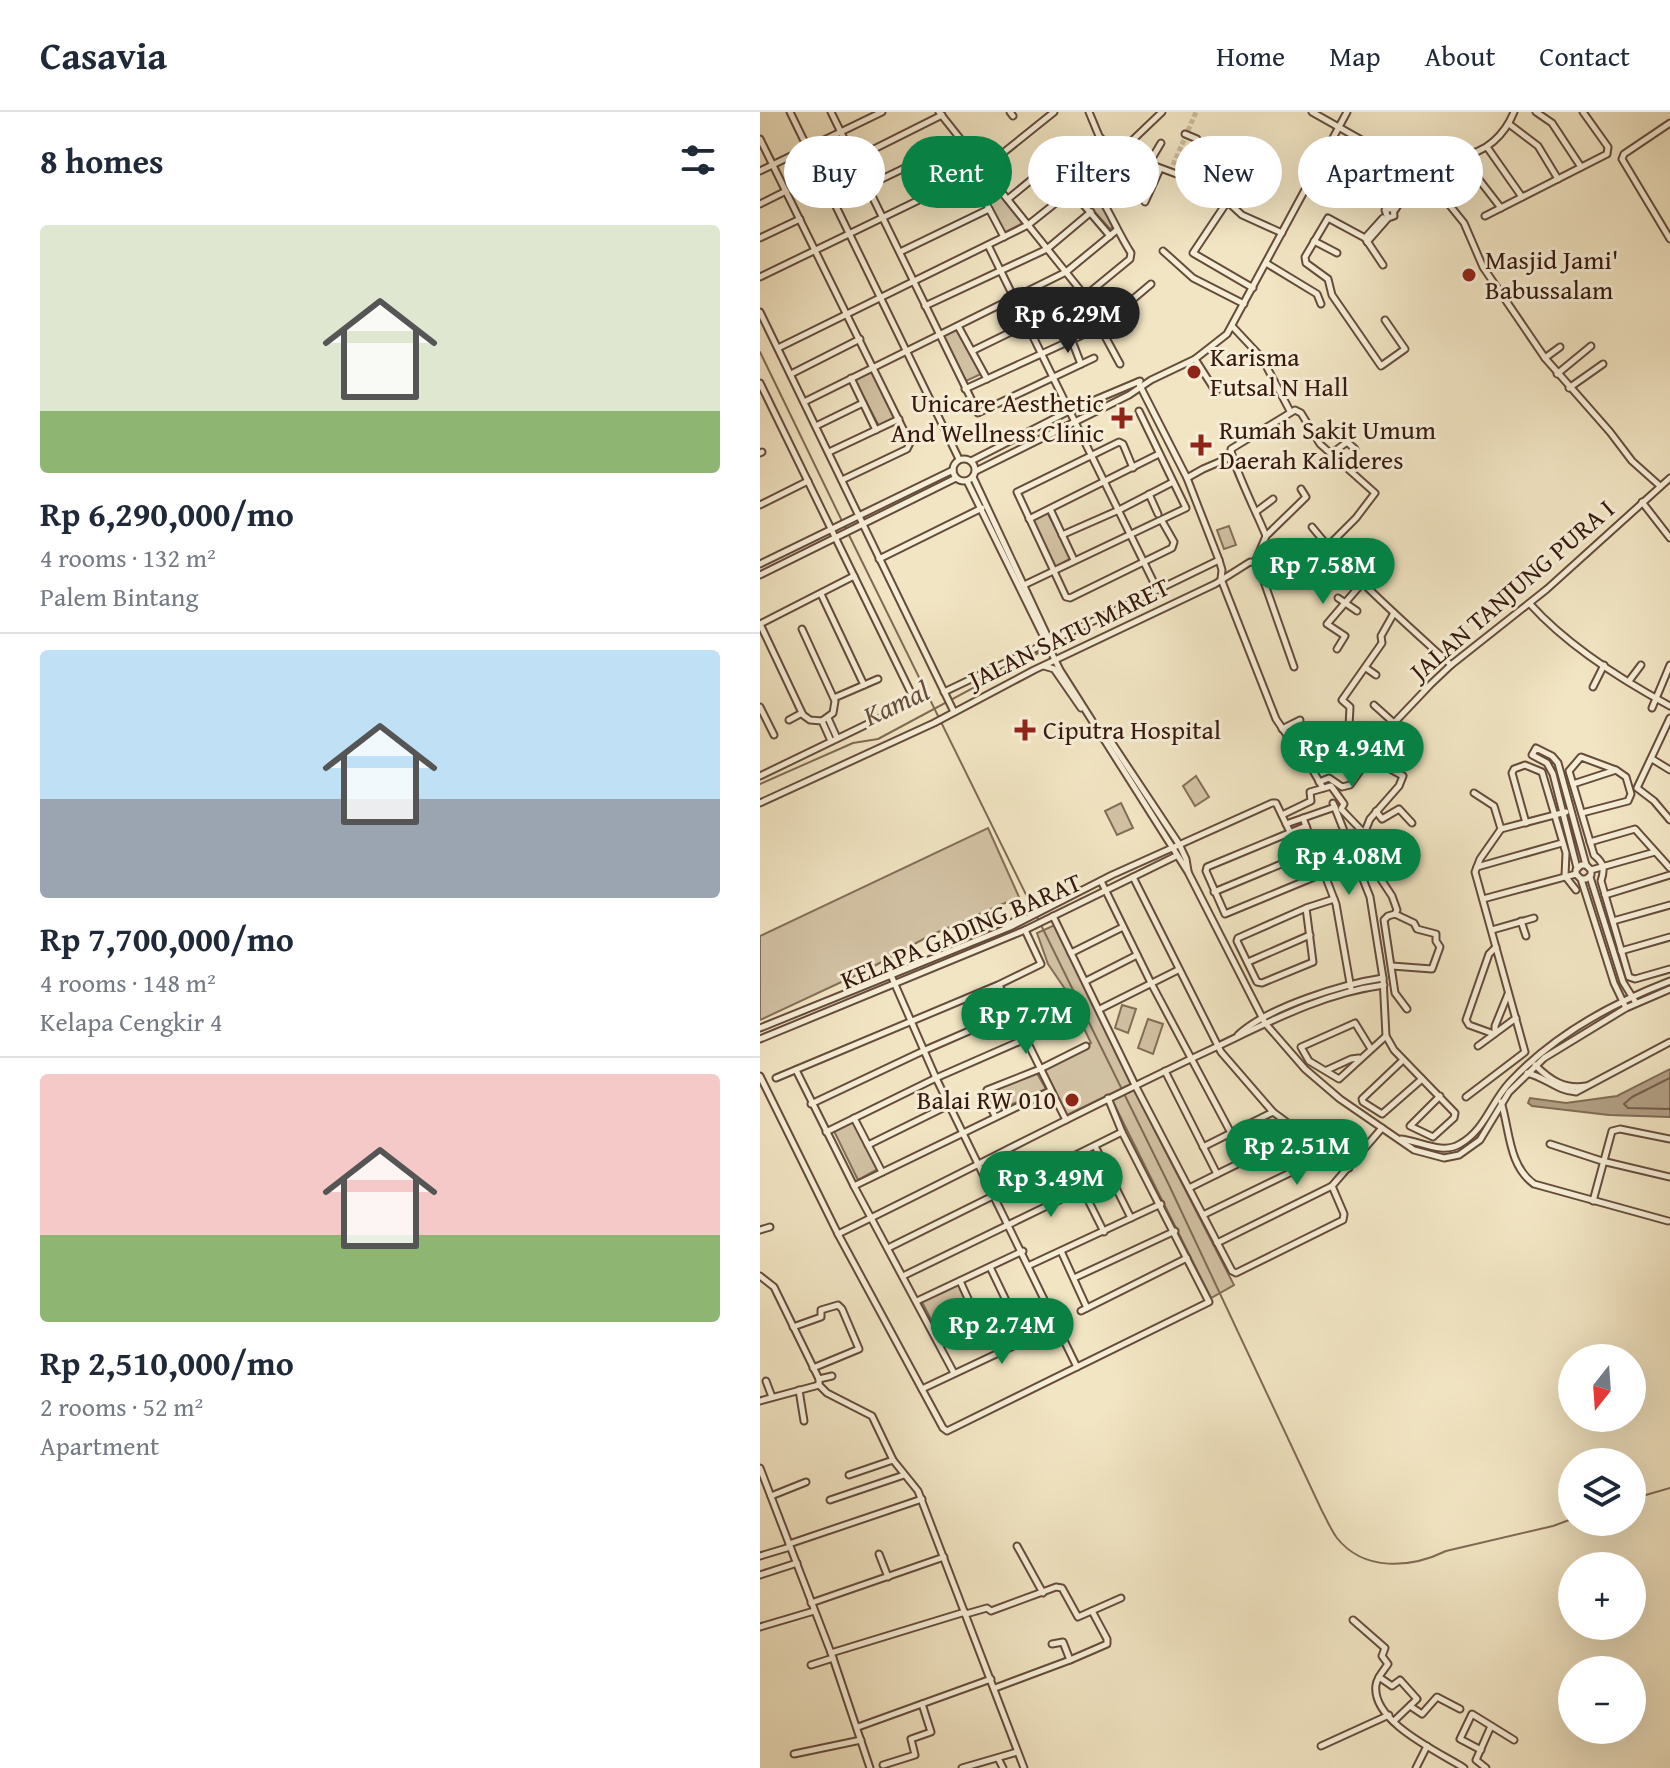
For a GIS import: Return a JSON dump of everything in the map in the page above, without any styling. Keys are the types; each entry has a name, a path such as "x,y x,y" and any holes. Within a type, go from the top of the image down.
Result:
{"street":[{"path":"790,112 801,136"},
{"path":"831,112 842,136"},
{"path":"835,136 882,112"},
{"path":"1012,146 1054,112"},
{"path":"1089,112 1099,136"},
{"path":"1137,136 1162,112"},
{"path":"1312,112 1353,136"},
{"path":"959,459 971,461 1071,410 1140,385 1195,359 1218,343 1232,326 1347,112"},
{"path":"1483,149 1497,139 1514,112"},
{"path":"1536,112 1552,123 1581,167"},
{"path":"1485,216 1609,151 1583,112"},
{"path":"885,143 941,114 957,136"},
{"path":"1670,123 1624,154 1622,159 1670,239"},
{"path":"1509,124 1538,146 1558,179"},
{"path":"1185,134 1190,136"},
{"path":"760,139 784,187"},
{"path":"1487,147 1522,197"},
{"path":"760,171 784,159"},
{"path":"1160,169 1175,174"},
{"path":"1012,196 1028,183"},
{"path":"1483,185 1501,208"},
{"path":"760,204 784,192"},
{"path":"1012,204 1106,322"},
{"path":"794,208 910,447 842,480"},
{"path":"836,208 959,459"},
{"path":"878,208 979,413 1094,358"},
{"path":"760,277 903,208"},
{"path":"778,348 1028,225 1049,208"},
{"path":"1087,208 1110,236"},
{"path":"972,351 1085,296 1131,257 1107,208"},
{"path":"1223,208 1193,253 1253,288"},
{"path":"1234,208 1242,215 1282,233"},
{"path":"1366,240 1387,217 1394,216 1393,208"},
{"path":"1452,208 1464,223 1483,267 1545,358 1632,461 1660,486"},
{"path":"899,252 989,209 1004,237"},
{"path":"925,306 1047,249 1091,212"},
{"path":"1383,265 1366,240 1328,218 1305,261 1328,279 1332,295 1381,366 1405,349 1385,320"},
{"path":"760,238 800,219"},
{"path":"804,402 1066,272 1117,230"},
{"path":"1314,241 1337,253"},
{"path":"988,245 1157,589"},
{"path":"1163,251 1193,278 1244,304"},
{"path":"1266,263 1317,294 1321,304"},
{"path":"965,389 1100,327 1151,284"},
{"path":"760,312 953,710"},
{"path":"958,326 987,379"},
{"path":"1232,326 1262,358 1290,411"},
{"path":"1100,327 1120,364"},
{"path":"791,374 860,339"},
{"path":"1072,341 1081,364"},
{"path":"1557,374 1591,346"},
{"path":"1545,358 1560,347"},
{"path":"1195,359 1216,392"},
{"path":"1569,388 1603,364"},
{"path":"851,378 876,430"},
{"path":"760,383 913,697 913,702 760,776"},
{"path":"967,481 974,474 1140,385"},
{"path":"1140,385 1187,478 1219,560 1221,579 1282,729 1305,757 1321,785"},
{"path":"816,426 863,403"},
{"path":"1024,585 1186,508 1139,411"},
{"path":"1266,536 1231,457 1232,448 1290,411 1301,413 1320,444 1331,454 1347,442 1355,449"},
{"path":"829,452 899,419"},
{"path":"1133,468 1122,442 1017,492 1068,598 1175,544 1162,521"},
{"path":"1029,519 1159,454"},
{"name":"JALAN SATU MARET","path":"760,803 934,723 953,710 1256,562 1286,566 1328,546 1375,493 1331,454"},
{"path":"1187,478 1231,457"},
{"path":"760,564 953,470 959,459"},
{"path":"971,461 1049,643"},
{"path":"953,470 956,478"},
{"path":"760,575 956,478 967,481 1049,643 1090,716 1188,872 1264,1021 1305,1069 1340,1099 1414,1150 1444,1158 1459,1155 1480,1140 1500,1100 1533,1063 1626,1008 1670,989"},
{"name":"JALAN TANJUNG PURA I","path":"1321,785 1329,778 1346,787 1363,770 1394,723 1451,665 1530,604 1670,478"},
{"path":"760,505 808,481"},
{"path":"1062,535 1173,482"},
{"path":"1294,667 1256,562 1266,536 1306,497 1301,489"},
{"path":"1149,494 1158,514"},
{"path":"1257,511 1273,499"},
{"path":"1642,502 1670,537"},
{"path":"879,559 982,508"},
{"path":"1050,509 1074,560"},
{"path":"1312,527 1394,613 1451,665"},
{"path":"1350,569 1368,550"},
{"path":"945,695 1219,560"},
{"path":"802,629 834,698 835,709 825,720 810,720 802,713 760,624 854,576"},
{"path":"1337,649 1345,636 1327,624 1363,582"},
{"path":"821,594 864,685"},
{"path":"1338,598 1357,611"},
{"path":"1530,604 1560,634 1670,706"},
{"path":"1376,746 1349,726 1350,707 1342,700 1382,643 1381,636 1394,613"},
{"path":"1059,660 1179,844 1188,872"},
{"path":"1593,687 1604,665"},
{"path":"1629,681 1641,665"},
{"path":"1652,708 1670,665"},
{"path":"1044,666 1054,669 1086,715 1090,716"},
{"path":"1366,668 1376,675"},
{"path":"834,698 878,679"},
{"path":"1374,705 1394,723"},
{"path":"760,707 774,735"},
{"path":"789,720 802,713"},
{"path":"1670,718 1637,788 1654,801 1670,820"},
{"path":"825,720 834,740"},
{"path":"1282,729 1300,720"},
{"path":"1287,737 1305,726"},
{"path":"760,732 770,727"},
{"path":"1626,1008 1578,874 1568,811 1558,763 1552,756 1536,748 1532,755 1550,767 1568,811 1623,982 1636,1003"},
{"path":"1582,813 1630,799 1626,777 1581,757 1569,771 1594,855 1601,861 1605,872 1601,881 1631,979 1670,969"},
{"path":"1370,758 1403,778 1376,811 1360,848 1392,896 1397,910 1395,914"},
{"path":"1652,759 1670,770"},
{"path":"1526,823 1512,773 1525,765 1542,772 1567,864 1565,876 1576,890"},
{"path":"1573,784 1616,770"},
{"path":"1282,815 1311,801 1310,793 1321,785 1333,786 1344,804 1341,809 1364,833"},
{"path":"1474,793 1494,806 1501,829"},
{"path":"760,1028 1004,927 1172,847 1274,803 1290,832"},
{"path":"1286,824 1334,805 1370,897 1384,985 1386,1036 1394,1050 1440,1096 1455,1116 1433,1137 1410,1125 1440,1096"},
{"path":"1376,811 1382,819 1399,809 1412,823"},
{"path":"1466,1097 1525,1052 1476,867 1501,829 1568,811"},
{"path":"1303,818 1334,899 1350,986"},
{"path":"1306,826 1207,867 1214,892 1222,912 1227,914 1324,873"},
{"path":"1590,842 1635,829 1670,868"},
{"path":"1476,867 1562,843"},
{"path":"1214,892 1315,850"},
{"path":"1483,899 1655,852"},
{"name":"KELAPA GADING BARAT","path":"760,1039 1025,930 1176,856"},
{"path":"1578,874 1589,870"},
{"path":"1605,895 1670,875"},
{"path":"1133,877 1217,1047 1273,1112 1349,1168"},
{"path":"1101,881 1231,1133"},
{"path":"1306,908 1314,959 1311,963 1259,984 1238,938 1306,908 1334,899"},
{"path":"1613,921 1670,905"},
{"path":"1392,966 1432,969 1440,947 1435,933 1417,929 1414,923 1395,914 1384,920 1395,993 1407,1009"},
{"path":"1050,918 1086,981 1135,1085 1232,1271 1236,1273 1343,1220 1344,1214 1332,1186"},
{"path":"1492,930 1534,918"},
{"path":"1521,921 1526,936"},
{"path":"1071,953 1123,927"},
{"path":"776,1078 1041,964 1025,930"},
{"path":"1248,962 1310,935"},
{"path":"1621,951 1670,937"},
{"path":"1495,1033 1469,1025 1466,1020 1489,954 1496,947"},
{"path":"1086,981 1137,955"},
{"path":"1100,1009 1178,970"},
{"path":"890,973 923,1051 1030,1265 1077,1367"},
{"path":"838,1234 1287,1010 1350,986 1383,978"},
{"path":"1400,1139 1437,1148 1459,1145 1482,1124 1533,1063 1586,1020 1622,1000 1670,981"},
{"path":"998,985 1066,1120"},
{"path":"1350,986 1384,985"},
{"path":"1495,1033 1509,993"},
{"path":"811,1104 1054,994"},
{"path":"826,1132 936,1078 1074,1017 1073,1008"},
{"path":"1478,1046 1516,1018"},
{"path":"1371,1049 1355,1023 1302,1045 1309,1061 1339,1079 1386,1036"},
{"path":"1527,1073 1568,1092 1576,1092 1670,1042"},
{"path":"995,1116 987,1090 1086,1046"},
{"path":"1327,1070 1359,1058"},
{"path":"1403,1060 1362,1101 1382,1114 1422,1079"},
{"path":"1533,1063 1560,1084 1569,1087 1591,1086"},
{"path":"796,1070 811,1104 954,1373"},
{"path":"1165,1071 1217,1174"},
{"path":"760,1076 838,1234 945,1431 1209,1302 1122,1132 1108,1098"},
{"path":"854,1186 1050,1091"},
{"path":"1500,1100 1513,1153 1523,1176 1543,1188 1668,1221"},
{"path":"868,1145 949,1105"},
{"path":"1203,1147 1273,1112"},
{"path":"854,1118 882,1172"},
{"path":"1217,1243 1332,1186 1382,1128"},
{"path":"1593,1201 1612,1131 1620,1129 1670,1139"},
{"path":"888,1248 1122,1132"},
{"path":"1189,1188 1300,1133"},
{"path":"1550,1144 1602,1161 1670,1177"},
{"path":"1095,1146 1131,1218"},
{"path":"1203,1215 1302,1167 1325,1152"},
{"path":"1068,1160 1104,1232"},
{"path":"903,1276 1082,1189"},
{"path":"1030,1265 1161,1204"},
{"path":"760,1230 770,1227"},
{"path":"1074,1278 1175,1231"},
{"path":"917,1301 1023,1251"},
{"path":"1061,1251 1084,1309 1187,1258"},
{"path":"990,1267 1025,1340"},
{"path":"760,1276 774,1287 819,1382 827,1393 872,1416 893,1460 922,1499 1024,1768"},
{"path":"940,1345 980,1325 960,1281"},
{"path":"793,1327 821,1317 821,1310 838,1305 842,1309 859,1349 813,1368"},
{"path":"922,1389 1058,1325"},
{"path":"760,1401 799,1390 832,1376"},
{"path":"766,1381 772,1397"},
{"path":"799,1390 804,1421"},
{"path":"849,1475 893,1460"},
{"path":"760,1468 762,1480 771,1496 832,1656 870,1768"},
{"path":"830,1500 904,1475"},
{"path":"771,1496 806,1482"},
{"path":"760,1556 922,1499"},
{"path":"1017,1546 1043,1593"},
{"path":"879,1554 888,1577"},
{"path":"811,1603 944,1557"},
{"path":"760,1575 797,1563"},
{"path":"811,1665 965,1613 987,1608 991,1611 1056,1587 1062,1588 1076,1616 1121,1598"},
{"path":"760,1627 814,1611"},
{"path":"995,1688 1108,1642 1092,1611"},
{"path":"1353,1620 1385,1648 1382,1655 1388,1664 1379,1677 1376,1694 1389,1715 1407,1734 1464,1768"},
{"path":"1052,1644 1062,1641 1070,1660"},
{"path":"1379,1677 1394,1686 1400,1680 1417,1699 1394,1721"},
{"path":"858,1727 991,1679"},
{"path":"1410,1706 1422,1714 1437,1697 1460,1709"},
{"path":"883,1765 915,1755 911,1739 931,1732 922,1704"},
{"path":"1481,1750 1460,1737 1472,1714 1514,1740"},
{"path":"1321,1746 1389,1715"},
{"path":"1472,1768 1491,1726"},
{"path":"794,1754 861,1740"},
{"path":"1416,1768 1427,1746"},
{"path":"964,1768 1017,1752"},
{"path":"998,1758 1003,1768"},
{"path":"1476,1760 1486,1768"}],"shaded area":[{"path":"991,208 1011,208 1023,223 1004,233"},
{"path":"1091,208 1107,208 1114,226 1110,229"},
{"path":"957,328 981,374 966,381 943,335"},
{"path":"872,370 896,417 879,426 854,379"},
{"path":"1047,512 1071,558 1055,567 1032,518"},
{"path":"1229,526 1236,545 1224,549 1217,530"},
{"path":"1196,776 1209,797 1195,806 1183,786"},
{"path":"1121,803 1133,828 1117,835 1105,811"},
{"path":"988,828 1019,897 929,936 865,971 760,1020 760,936"},
{"path":"1057,924 1131,1084 1067,1115 1041,1068 1091,1043 1065,989 1048,964 1037,933"},
{"path":"1122,1005 1136,1009 1128,1033 1115,1028"},
{"path":"1148,1019 1163,1024 1153,1054 1138,1048"},
{"path":"1035,1070 1046,1089 999,1110 989,1092"},
{"path":"1134,1090 1234,1285 1211,1298 1112,1100"},
{"path":"851,1117 878,1169 858,1180 832,1127"},
{"path":"959,1284 978,1323 942,1341 922,1302"}],"water":[{"path":"1670,1069 1670,1117 1609,1115 1528,1103 1530,1098 1566,1103 1617,1096"}],"waterway":[{"path":"760,352 842,521"},
{"path":"845,527 1169,1185 1337,1538 1360,1557 1388,1564 1418,1561 1446,1551 1558,1524"},
{"name":"Kamal","path":"760,784 853,743 878,739 1044,650"},
{"path":"1646,1495 1670,1488"}],"tunnel":[{"path":"1170,172 1196,112"}],"place":[{"name":"Masjid Jami' Babussalam","path":"1469,275"},
{"name":"Karisma Futsal N Hall","path":"1194,372"},
{"name":"Unicare Aesthetic And Wellness Clinic","path":"1122,418"},
{"name":"Rumah Sakit Umum Daerah Kalideres","path":"1201,445"},
{"name":"Ciputra Hospital","path":"1025,730"},
{"name":"Balai RW 010","path":"1072,1100"}]}
